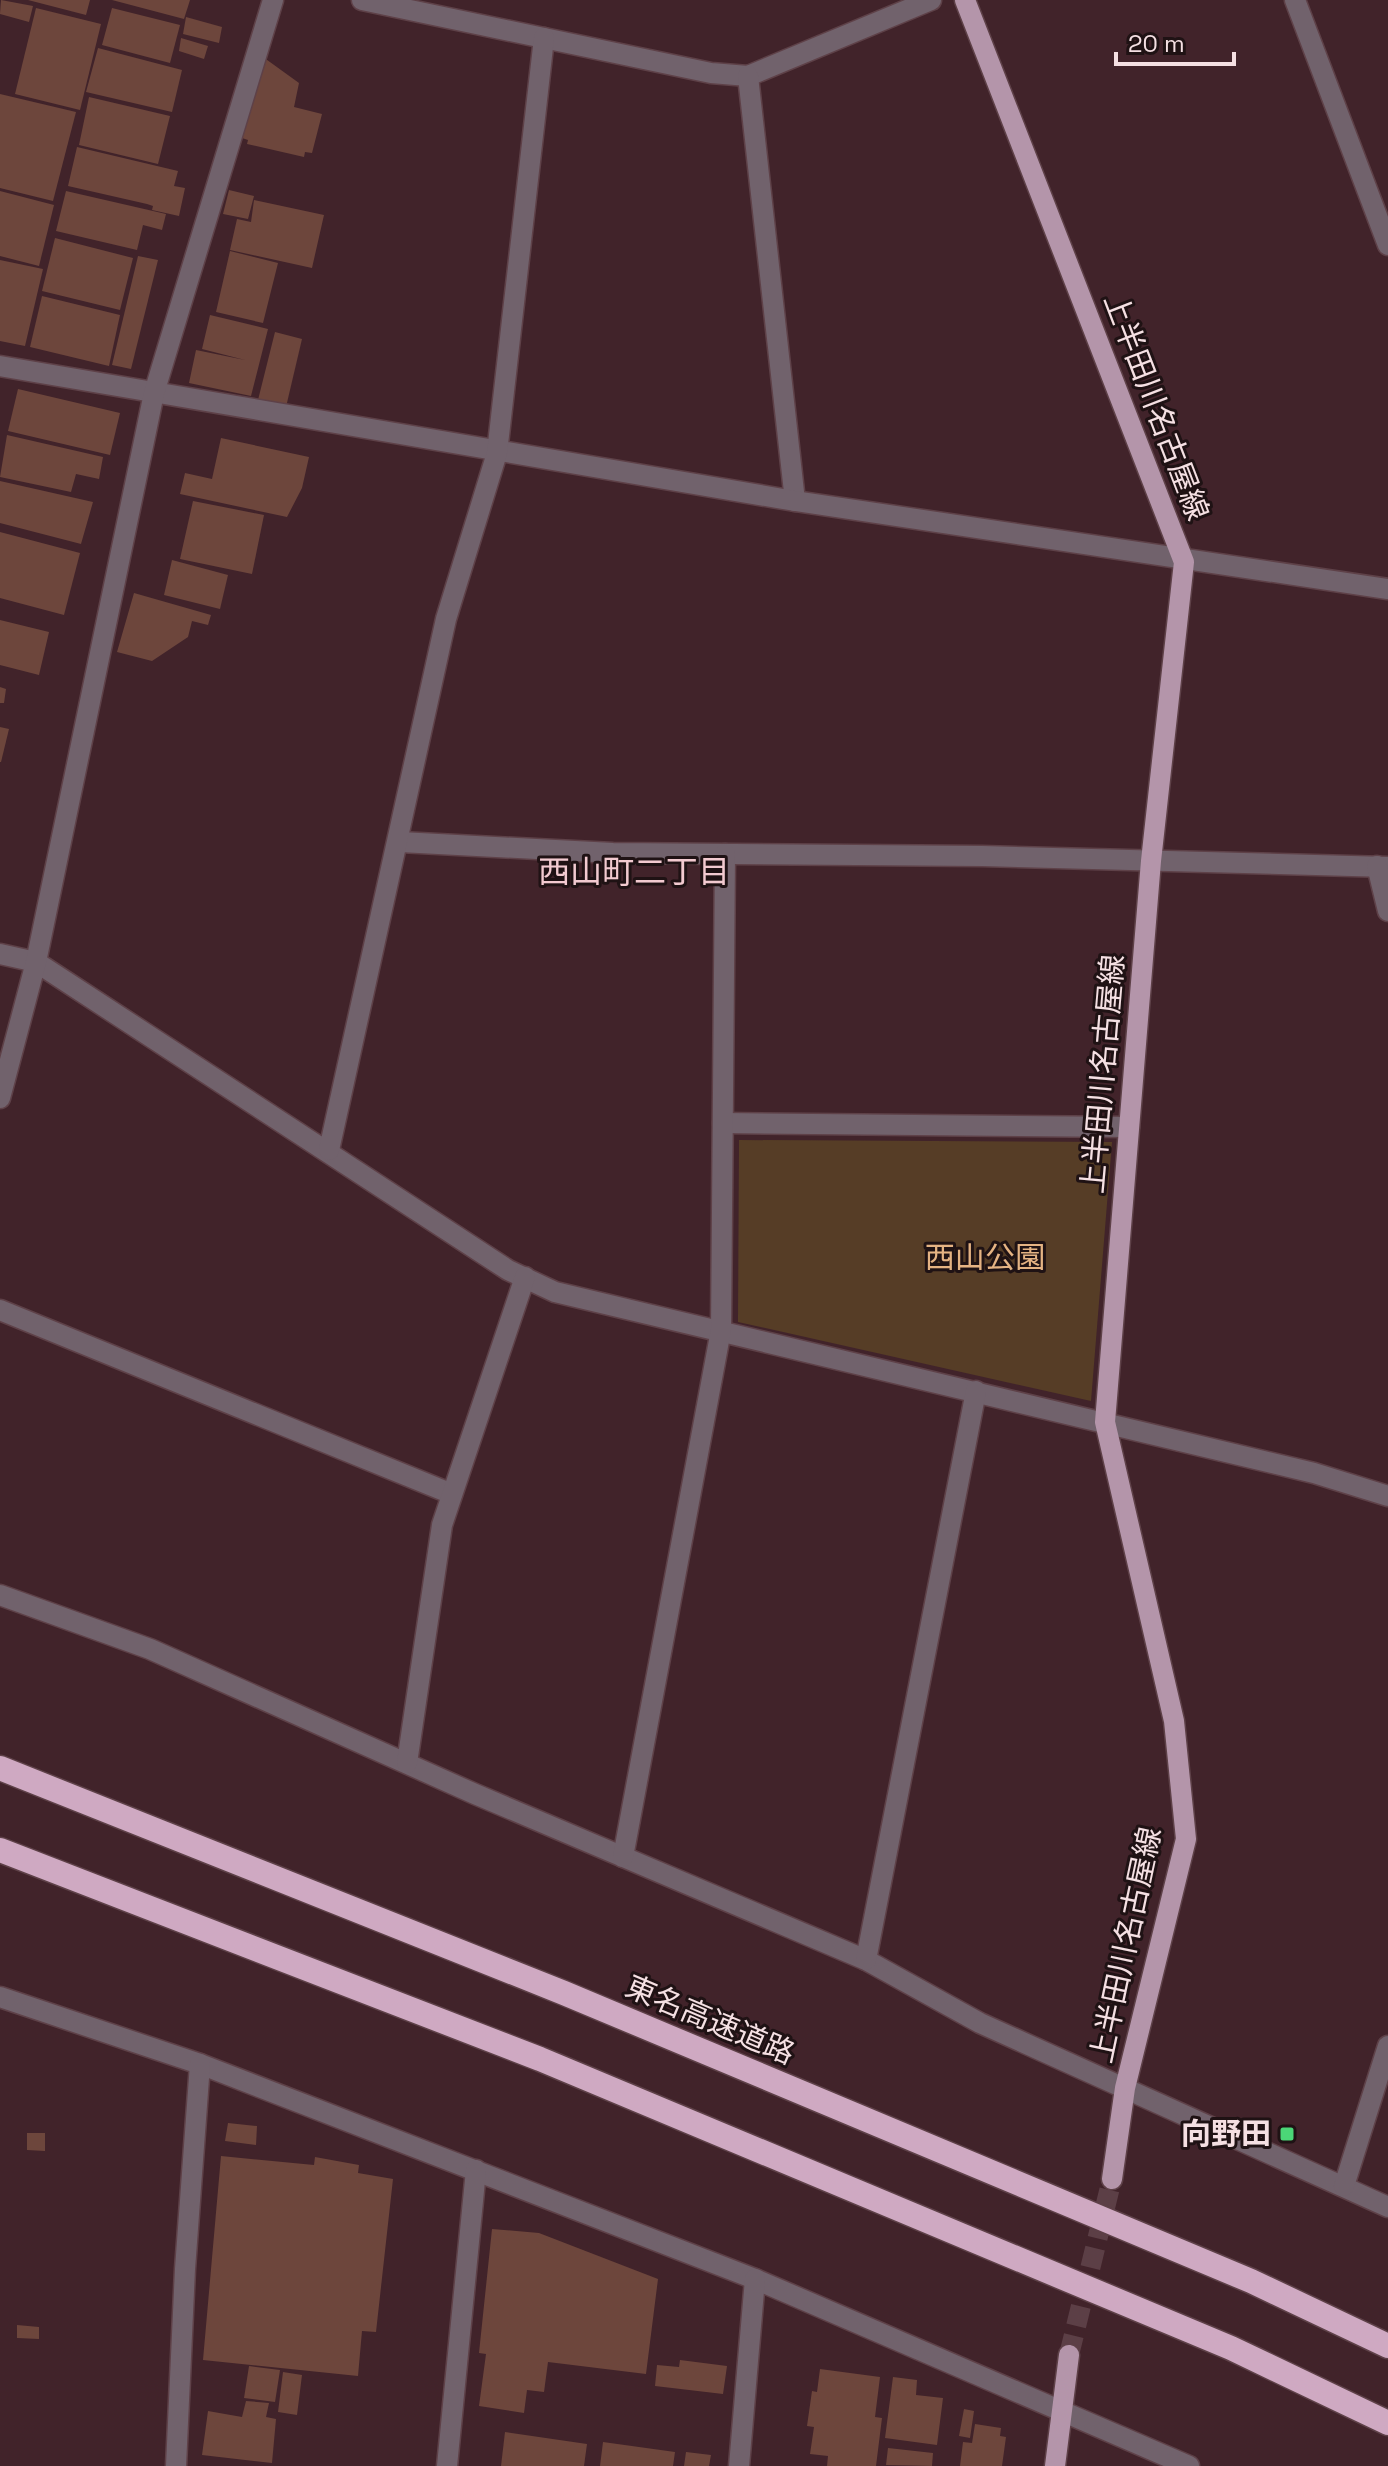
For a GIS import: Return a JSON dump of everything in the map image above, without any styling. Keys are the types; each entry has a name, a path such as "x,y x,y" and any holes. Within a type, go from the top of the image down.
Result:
{"highway":[{"name":"東名高速道路","path":"0,1768 564,1993 1251,2281 1388,2346"},
{"path":"0,1850 540,2059 1231,2348 1388,2423"}],"main road":[{"name":"上半田川名古屋線","path":"965,0 1184,562 1151,861 1105,1422 1174,1721 1186,1839 1125,2088 1112,2179"},
{"path":"1055,2466 1069,2355"}],"street":[{"path":"0,1098 36,962 154,393 273,0"},
{"path":"362,0 711,73 748,76 931,0"},
{"path":"1295,0 1388,245"},
{"path":"329,1150 400,842 446,619 497,453 544,38"},
{"path":"748,76 795,501"},
{"path":"0,366 497,453 795,501 1184,562 1388,589"},
{"path":"400,842 613,853 1382,867 1388,911"},
{"path":"623,1857 721,1330 725,854"},
{"path":"0,954 36,962 329,1150 508,1270 555,1292 1314,1473 1388,1496"},
{"path":"723,1123 1129,1127"},
{"path":"407,1763 442,1525 525,1277"},
{"path":"0,1310 452,1494"},
{"path":"866,1960 976,1391"},
{"path":"0,1595 150,1649 866,1960 980,2023 1388,2207"},
{"path":"0,1997 200,2064 755,2279 1062,2408 1189,2466"},
{"path":"1344,2186 1388,2046"},
{"path":"176,2466 185,2269 200,2064"},
{"path":"447,2466 476,2170"},
{"path":"739,2466 755,2279"}],"green space":[{"name":"西山公園","path":"739,1140 1112,1142 1091,1401 738,1322"}],"building":[{"path":"1,0 33,6 29,22 0,14"},
{"path":"28,0 90,0 86,15"},
{"path":"112,0 190,0 184,19"},
{"path":"36,8 101,24 80,110 15,94"},
{"path":"112,8 180,25 170,63 102,45"},
{"path":"186,17 222,27 219,43 183,34"},
{"path":"181,38 208,46 204,59 179,51"},
{"path":"98,48 182,70 172,112 86,92"},
{"path":"263,57 299,83 294,107 322,114 312,153 305,152 304,157 247,144 248,140 242,138"},
{"path":"0,94 76,112 53,201 0,188"},
{"path":"89,97 170,116 158,164 79,145"},
{"path":"77,147 178,171 174,186 185,188 179,216 152,210 153,206 147,204 68,186"},
{"path":"229,190 254,196 248,219 223,214"},
{"path":"0,191 54,205 39,266 0,256"},
{"path":"66,191 166,214 162,230 143,225 137,250 56,231"},
{"path":"254,200 324,215 312,268 230,250 237,219 251,222"},
{"path":"55,238 133,258 120,310 42,291"},
{"path":"230,251 278,263 263,323 216,312"},
{"path":"138,256 158,260 131,369 112,365"},
{"path":"0,260 43,269 25,346 0,341"},
{"path":"42,296 120,315 109,366 30,347"},
{"path":"210,315 268,329 251,396 189,383 196,350 245,360 202,349"},
{"path":"275,332 302,339 286,407 258,400"},
{"path":"18,389 120,413 110,455 8,431"},
{"path":"7,435 103,457 99,479 76,474 71,492 0,477"},
{"path":"221,438 309,457 302,488 287,517 180,494 185,473 212,479"},
{"path":"0,481 93,502 81,544 0,523"},
{"path":"193,501 264,515 252,574 180,559"},
{"path":"0,532 80,553 64,615 0,598"},
{"path":"172,560 228,575 220,609 164,595"},
{"path":"134,593 211,615 208,625 192,621 188,637 152,661 117,652"},
{"path":"0,620 49,632 39,675 0,665"},
{"path":"0,687 6,689 4,703 0,703"},
{"path":"0,727 9,729 1,762 0,762"},
{"path":"228,2123 257,2126 256,2145 225,2141"},
{"path":"27,2133 45,2133 45,2151 27,2150"},
{"path":"221,2156 314,2165 315,2157 359,2165 358,2173 393,2179 376,2332 362,2331 358,2376 203,2360"},
{"path":"492,2229 539,2233 658,2279 646,2374 548,2362 544,2392 527,2390 524,2413 479,2406 486,2354 479,2353"},
{"path":"17,2325 39,2327 39,2339 17,2338"},
{"path":"680,2360 727,2366 723,2394 655,2386 657,2365 679,2367"},
{"path":"249,2366 280,2370 275,2402 244,2398"},
{"path":"820,2369 880,2377 875,2417 882,2418 876,2466 827,2466 828,2456 810,2454 814,2427 807,2426 812,2391 817,2392"},
{"path":"283,2372 302,2375 297,2415 278,2412"},
{"path":"893,2377 917,2380 916,2395 943,2398 937,2445 885,2438"},
{"path":"246,2401 269,2403 266,2417 276,2419 272,2463 202,2455 208,2411 242,2417"},
{"path":"964,2409 974,2411 970,2438 959,2436"},
{"path":"975,2424 1001,2428 1000,2436 1006,2437 1002,2466 960,2466 963,2442 972,2443"},
{"path":"505,2432 587,2444 584,2466 501,2466"},
{"path":"603,2442 675,2452 673,2466 600,2466"},
{"path":"888,2448 933,2453 932,2466 886,2465"},
{"path":"686,2452 711,2455 709,2466 684,2466"}],"tunnel":[{"path":"1069,2355 1112,2179"}],"place":[{"name":"向野田","path":"1287,2134"}],"district":[{"name":"西山町二丁目","path":"634,872"}]}
